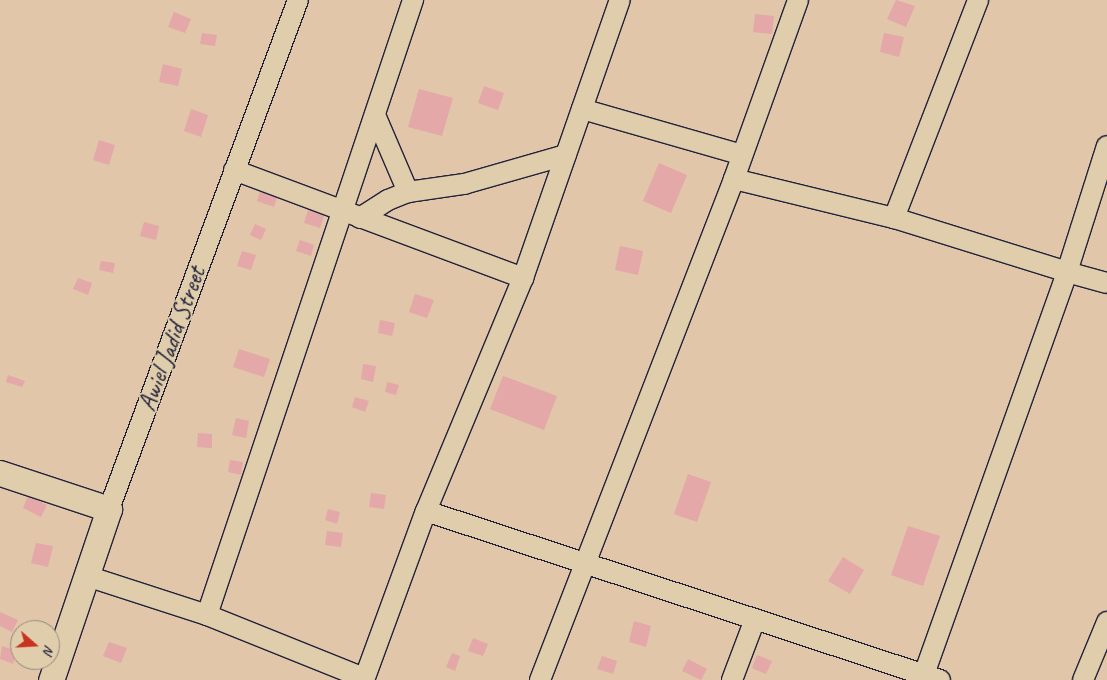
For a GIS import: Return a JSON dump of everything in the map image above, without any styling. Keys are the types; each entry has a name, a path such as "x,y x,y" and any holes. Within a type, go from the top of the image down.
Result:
{"street":[{"name":"Awiel Jadid Street","path":"50,680 109,510 298,0"},
{"path":"207,615 352,215 376,115 414,0"},
{"path":"87,576 207,615 364,679 426,511 523,278 620,0"},
{"path":"540,680 734,179 798,0"},
{"path":"894,218 978,0"},
{"path":"582,108 742,155"},
{"path":"376,115 408,192"},
{"path":"426,511 586,562 929,678 1067,272 1107,146"},
{"path":"352,215 408,192 464,184 566,155"},
{"path":"234,170 523,278"},
{"path":"734,179 894,218 1107,283"},
{"path":"0,473 109,510"},
{"path":"732,680 755,619"},
{"path":"1084,680 1107,622"}],"building":[{"path":"896,0 915,6 906,27 887,19"},
{"path":"174,12 191,19 185,33 168,27"},
{"path":"755,14 774,16 772,34 753,32"},
{"path":"202,33 217,35 215,46 200,44"},
{"path":"884,33 904,37 899,57 880,52"},
{"path":"163,64 182,69 178,86 159,82"},
{"path":"484,86 504,93 498,110 478,103"},
{"path":"419,89 453,98 442,136 408,127"},
{"path":"191,109 208,115 201,137 184,131"},
{"path":"99,140 115,145 109,165 93,160"},
{"path":"659,163 687,175 671,213 643,201"},
{"path":"262,185 279,191 274,207 257,201"},
{"path":"309,207 325,213 320,228 304,223"},
{"path":"144,222 159,226 156,240 140,236"},
{"path":"255,224 266,229 261,240 250,235"},
{"path":"300,240 314,245 311,256 296,251"},
{"path":"620,246 643,251 638,275 615,270"},
{"path":"242,251 256,255 251,270 237,266"},
{"path":"101,261 115,263 113,273 99,270"},
{"path":"78,278 92,283 88,295 73,289"},
{"path":"415,294 434,300 427,318 409,312"},
{"path":"380,320 395,323 392,336 378,333"},
{"path":"239,349 270,359 264,377 233,367"},
{"path":"363,364 376,366 373,382 361,379"},
{"path":"8,375 25,381 22,387 6,382"},
{"path":"503,376 557,396 544,430 490,409"},
{"path":"387,382 399,385 396,395 385,392"},
{"path":"355,397 369,401 365,412 352,407"},
{"path":"236,418 249,421 246,438 232,435"},
{"path":"198,433 212,434 212,448 197,447"},
{"path":"230,460 243,462 241,475 228,472"},
{"path":"688,474 711,482 697,522 674,514"},
{"path":"371,493 386,495 384,509 369,507"},
{"path":"28,496 47,505 41,517 23,508"},
{"path":"328,509 340,512 337,524 325,520"},
{"path":"908,526 940,536 923,586 891,575"},
{"path":"327,531 343,533 341,547 325,545"},
{"path":"36,543 53,546 48,567 31,563"},
{"path":"843,557 864,570 850,594 828,581"},
{"path":"0,612 18,620 10,620 10,631 0,626"},
{"path":"634,621 651,626 646,647 629,642"},
{"path":"473,638 488,644 483,656 468,651"},
{"path":"109,642 127,648 121,663 103,656"},
{"path":"2,646 10,649 10,663 0,659"},
{"path":"452,653 460,656 455,671 446,667"},
{"path":"757,655 772,661 766,674 752,668"},
{"path":"602,656 617,661 613,674 597,669"},
{"path":"688,659 707,669 701,680 682,671"}]}
